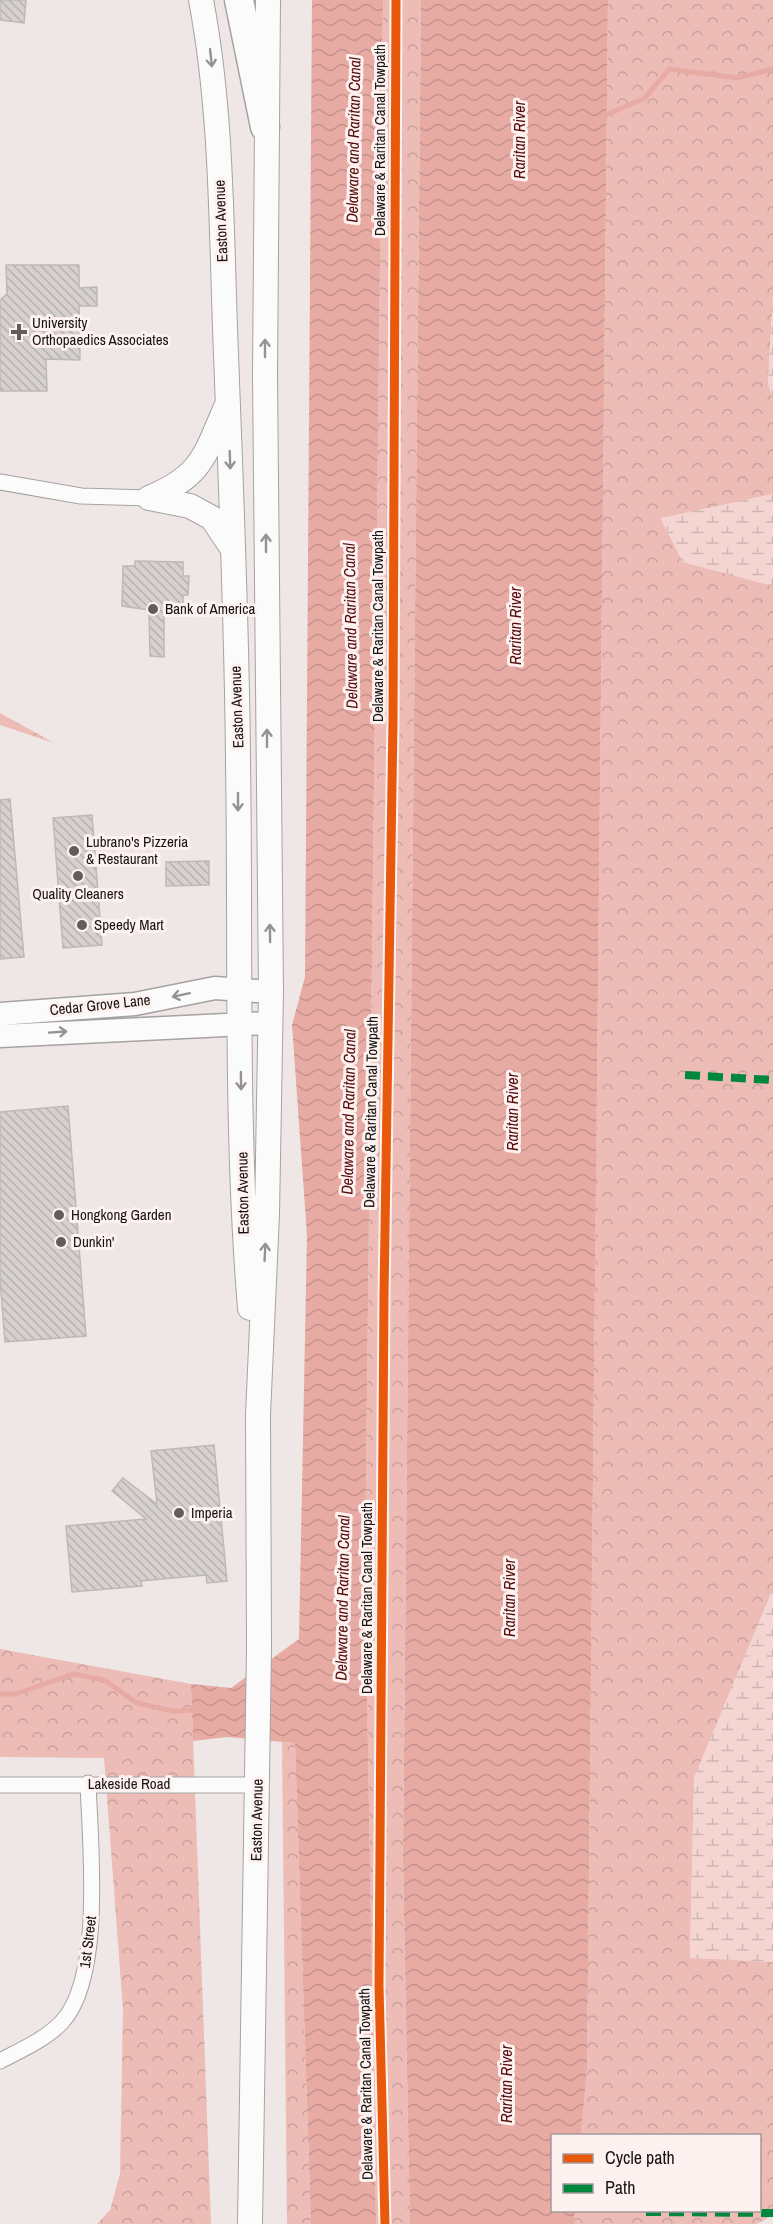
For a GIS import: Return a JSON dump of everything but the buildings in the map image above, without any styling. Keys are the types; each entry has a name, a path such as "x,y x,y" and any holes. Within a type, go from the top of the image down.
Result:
{"highway":[{"path":"239,0 265,127"}],"main road":[{"name":"Easton Avenue","path":"201,0 211,54 219,167 238,762 239,991 244,1237 258,1415"},
{"name":"Easton Avenue","path":"250,2224 258,1785 258,1415 267,1214 268,1023 271,992 265,127 268,0"},
{"path":"149,498 173,488 194,471 202,461 228,402"},
{"path":"149,498 190,506 212,518 232,548"},
{"name":"Cedar Grove Lane","path":"0,1014 135,1004 215,988 271,992"},
{"name":"Cedar Grove Lane","path":"0,1036 268,1023"}],"street":[{"path":"0,482 81,496 149,498"},
{"name":"Lakeside Road","path":"0,1785 88,1783 258,1785"},
{"name":"1st Street","path":"0,2061 27,2047 62,2021 73,2004 85,1971 92,1920 88,1783"}],"green space":[{"path":"383,0 421,0 403,1861 410,2224 376,2224 365,1568"},
{"path":"608,0 773,0 773,296 768,384 773,398 773,494 661,519 683,562 773,586 773,1589 694,1778 690,1957 773,1962 773,2215 757,2224 574,2224 575,2212 761,2212 761,2134 581,2134 587,2069"},
{"path":"773,296 773,398 768,384"},
{"path":"773,494 773,586 683,562 661,518"},
{"path":"0,713 54,743 0,725"},
{"path":"773,1589 773,1962 690,1958 694,1778"},
{"path":"0,1649 191,1684 211,2224 97,2224 110,2210 120,2174 123,2009 104,1758 0,1757"},
{"path":"282,1742 295,1743 311,2224 287,2224"}],"water":[{"name":"Delaware and Raritan Canal","path":"312,0 383,0 365,1568 376,2224 311,2224 295,1743 227,1737 193,1741 191,1684 231,1688 299,1639 307,1236 292,1025 305,977"},
{"name":"Raritan River","path":"421,0 608,0 587,2069 581,2134 551,2134 551,2212 575,2212 574,2224 410,2224 403,1861"}],"waterway":[{"path":"599,118 645,98 669,69 737,78 773,69"},
{"path":"0,1694 15,1694 74,1674 104,1680 137,1703 173,1711 197,1710"}],"marked path":[{"path":"685,1075 773,1080"},
{"path":"646,2212 773,2213"}],"cycle path":[{"name":"Delaware & Raritan Canal Towpath","path":"385,2224 379,1986 384,1294 393,720 396,0"}],"place":[{"name":"University Orthopaedics Associates","path":"19,332"},
{"name":"Bank of America","path":"153,609"},
{"name":"Lubrano's Pizzeria & Restaurant","path":"74,851"},
{"name":"Quality Cleaners","path":"78,876"},
{"name":"Speedy Mart","path":"82,925"},
{"name":"Hongkong Garden","path":"59,1215"},
{"name":"Dunkin'","path":"61,1242"},
{"name":"Imperia","path":"179,1513"}]}
